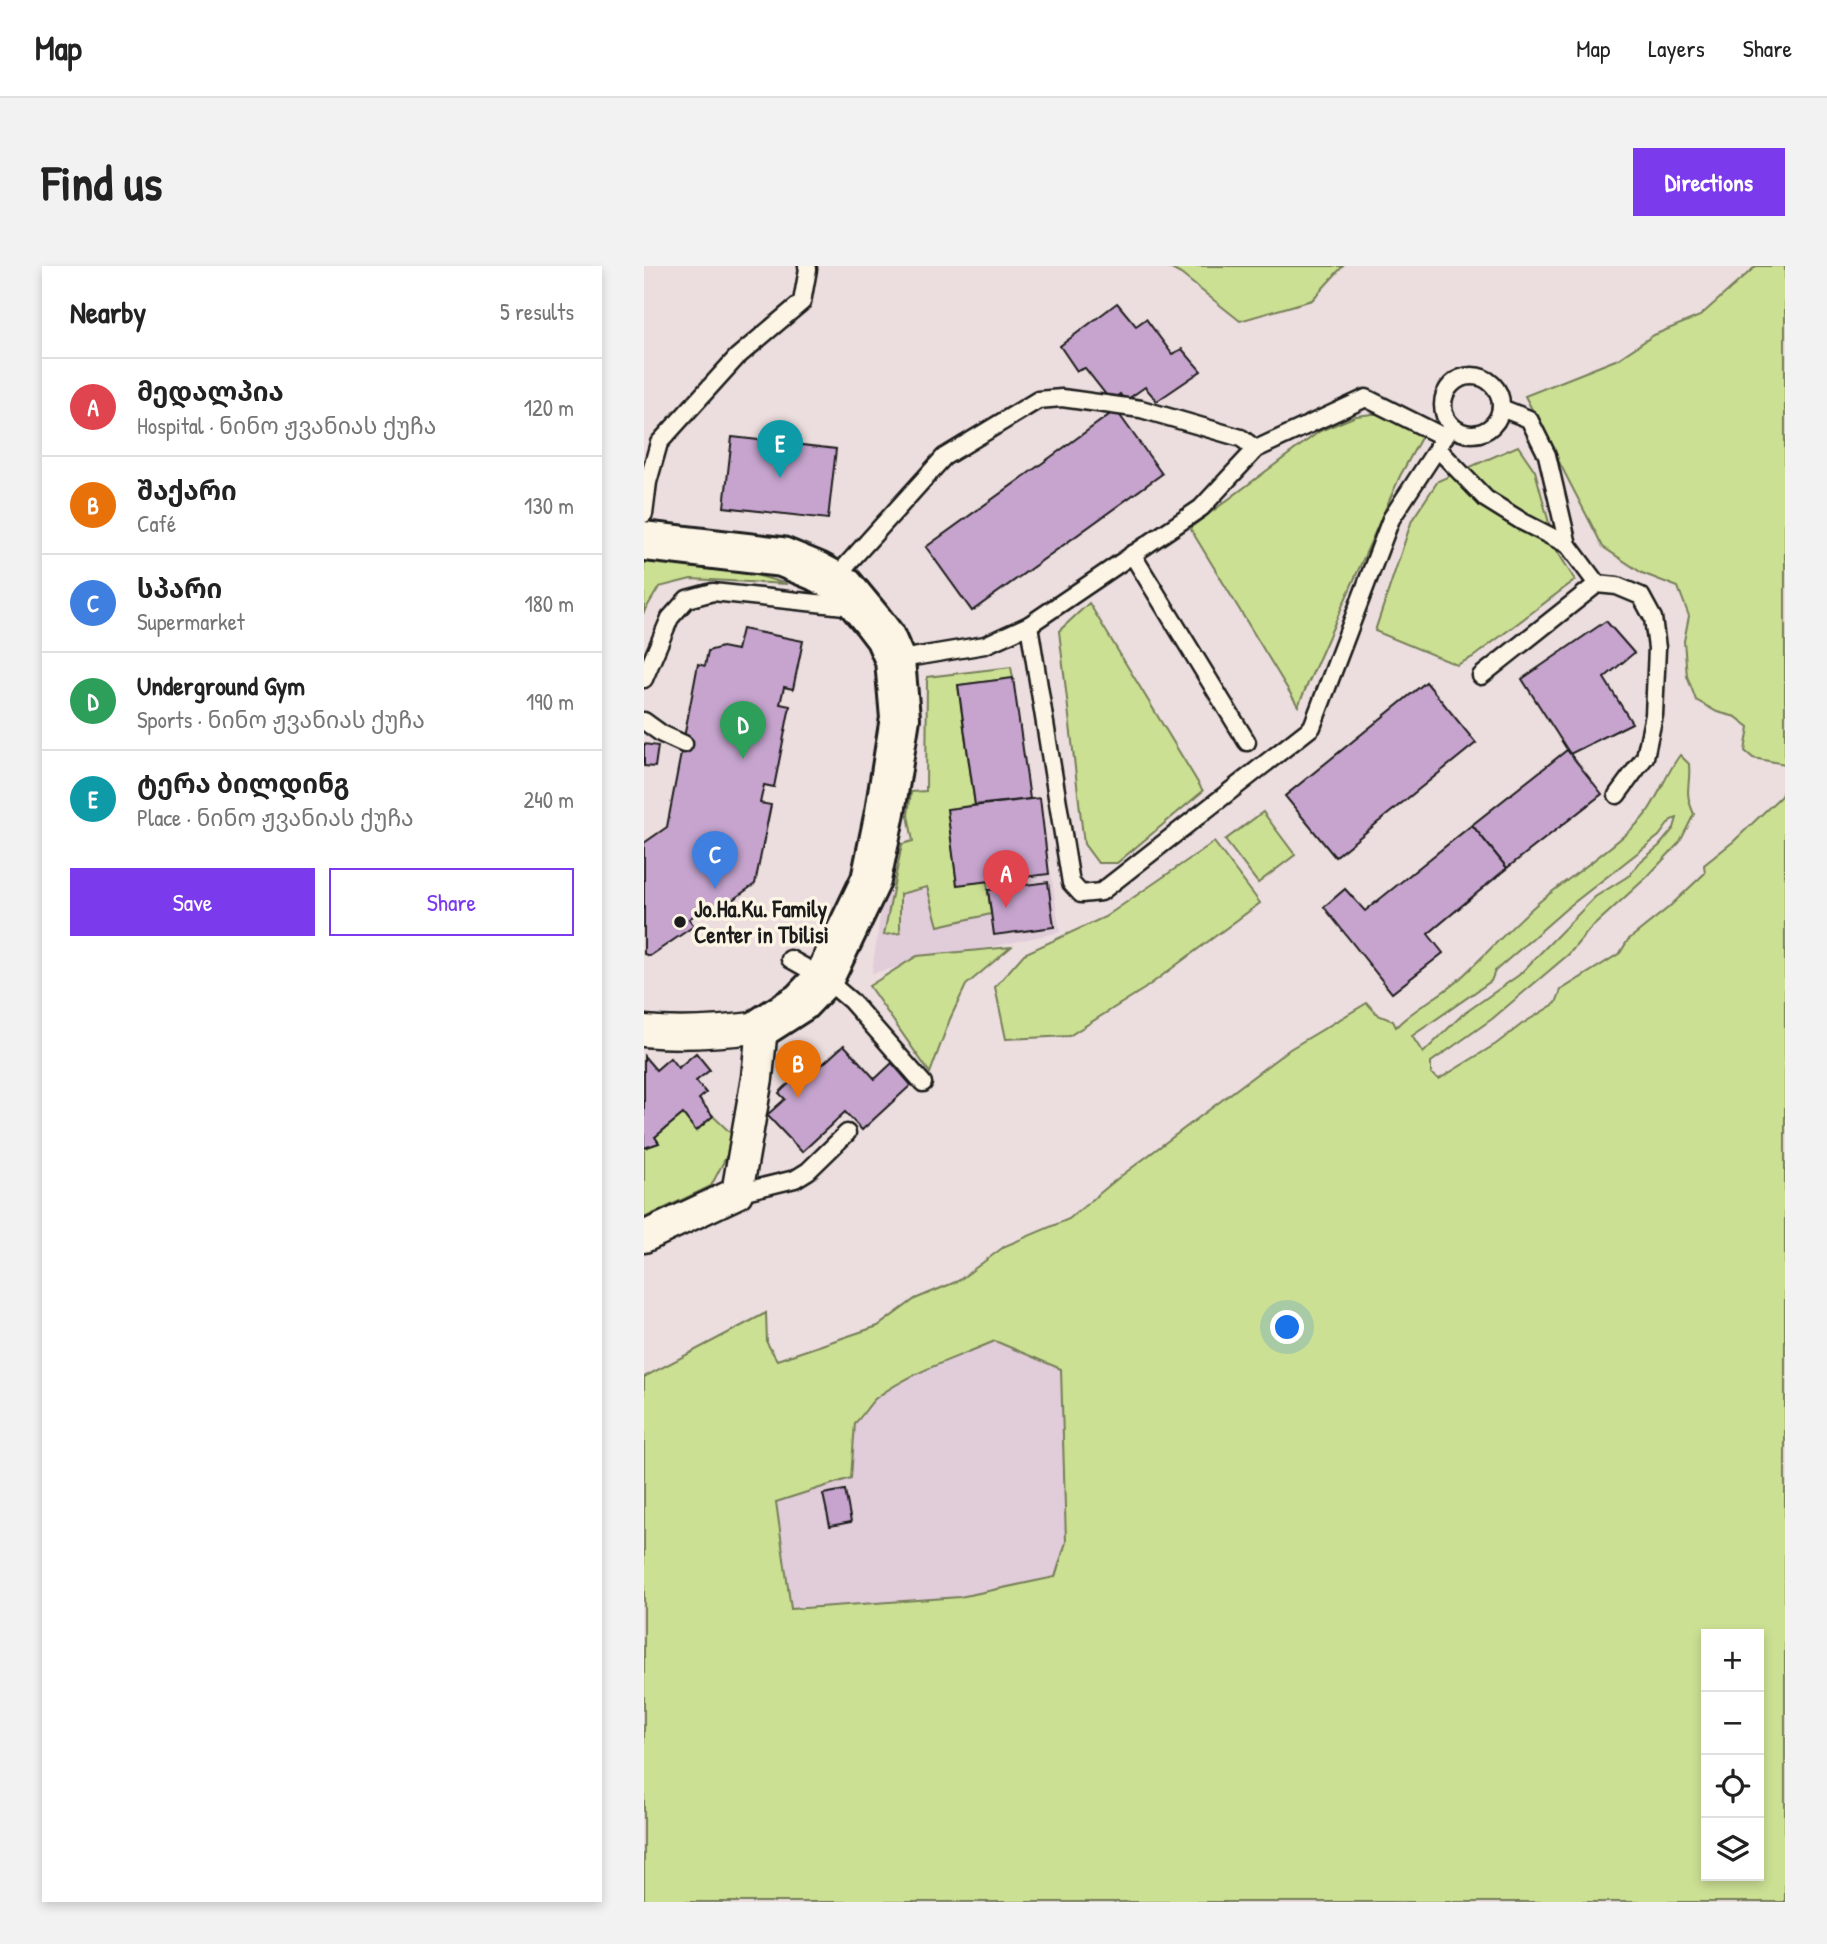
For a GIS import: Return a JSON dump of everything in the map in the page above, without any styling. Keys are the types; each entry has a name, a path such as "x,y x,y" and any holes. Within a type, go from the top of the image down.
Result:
{"street":[{"path":"644,541 782,557 817,571 844,586 885,638 895,660 900,718 871,880 824,978 801,1002 762,1027 671,1034 644,1031"},
{"path":"644,1237 737,1193 757,1078 762,1027"}],"lane":[{"path":"644,514 648,482 659,443 737,357 802,302 807,266"},
{"path":"1029,625 1071,883 1081,894 1101,892 1312,727 1391,519 1445,437 1447,418 1444,398 1448,389 1464,377 1474,376 1492,383 1497,390 1501,408 1494,424 1478,433 1460,431 1445,437"},
{"path":"832,580 944,457 1038,400 1062,398 1140,410 1241,438 1256,449"},
{"path":"895,660 985,645 1029,625 1201,508 1256,449 1366,398 1445,437 1486,499 1568,545"},
{"path":"1501,408 1529,419 1547,455 1568,545 1597,584"},
{"path":"1132,554 1247,742"},
{"path":"1481,676 1597,584 1617,586 1641,596 1653,618 1657,648 1654,715 1645,757 1617,796"},
{"path":"644,679 651,643 687,599 713,592 863,608"},
{"path":"644,722 684,744"},
{"path":"790,960 824,978 851,1001 923,1083"},
{"path":"737,1193 795,1179 808,1171 847,1133"}],"shaded area":[{"path":"1051,873 1060,932 872,973 883,895"},
{"path":"995,1341 1061,1369 1066,1542 1055,1577 960,1597 791,1609 776,1502 850,1478 855,1423 862,1418 873,1400 905,1379"}],"green space":[{"path":"1166,266 1343,266 1312,300 1240,321 1181,274"},
{"path":"1756,266 1785,266 1785,764 1753,758 1745,751 1749,727 1736,717 1717,712 1696,700 1687,676 1684,641 1689,616 1678,587 1642,573 1603,547 1525,396 1618,359 1654,335 1700,316"},
{"path":"1405,410 1423,434 1400,476 1298,706 1190,528 1320,431 1356,416"},
{"path":"1518,446 1535,471 1556,549 1575,580 1473,657 1457,665 1375,631 1412,520 1438,481"},
{"path":"644,560 724,566 787,584 691,579 659,587 644,612"},
{"path":"1089,603 1203,791 1117,863 1098,863 1084,844 1059,631"},
{"path":"1011,667 1013,678 958,685 975,805 948,809 957,885 987,881 991,914 938,926 927,887 900,894 900,933 884,935 902,844 913,841 908,815 911,792 926,791 927,677"},
{"path":"1680,755 1689,764 1688,794 1694,814 1680,842 1648,876 1589,930 1569,954 1492,1019 1431,1062 1431,1073 1439,1079 1496,1044 1556,1003 1561,990 1620,953 1628,940 1668,908 1705,873 1704,865 1734,841 1781,796 1785,785 1785,1902 644,1902 644,1377 766,1313 767,1343 777,1360 878,1326 915,1299 958,1281 1005,1246 1069,1219 1117,1179 1290,1049 1367,1003 1378,1015 1393,1021 1396,1027 1456,982 1538,903 1626,834 1650,807","holes":["1677,818 1674,828 1630,875 1595,897 1519,975 1462,1015 1423,1053 1412,1036 1491,981 1495,971 1567,908 1659,836 1671,820","995,1341 1061,1369 1066,1542 1055,1577 960,1597 791,1609 776,1502 851,1478 855,1423 876,1398 918,1373"]},
{"path":"1263,812 1295,855 1258,883 1225,840"},
{"path":"1214,842 1260,903 1144,989 1069,1036 1006,1039 995,987 1024,954 1105,917"},
{"path":"1011,947 966,985 930,1073 869,986 917,956"},
{"path":"683,1114 696,1131 713,1116 736,1138 711,1186 644,1218 644,1148 659,1143 655,1137"}],"building":[{"path":"1117,303 1136,326 1146,319 1172,354 1182,349 1201,371 1157,401 1145,387 1125,401 1120,394 1111,401 1085,368 1077,371 1060,346"},
{"path":"1116,410 1162,474 972,611 926,547"},
{"path":"732,437 836,449 828,519 724,507"},
{"path":"1606,621 1634,653 1604,678 1632,723 1570,754 1522,679"},
{"path":"742,629 803,641 793,689 784,687 780,704 790,706 774,787 764,785 760,803 771,805 755,884 715,912 710,904 689,919 694,926 650,956 644,954 644,843 667,827 698,664 705,666 708,651 722,647 737,650"},
{"path":"1013,678 1030,799 975,805 958,685"},
{"path":"1426,682 1476,743 1335,857 1285,796"},
{"path":"644,744 658,746 655,767 644,766"},
{"path":"1567,750 1602,794 1507,868 1472,825"},
{"path":"1040,798 1049,874 957,885 947,809"},
{"path":"1472,825 1507,868 1428,934 1443,953 1392,993 1324,907 1345,889 1365,911"},
{"path":"1048,882 1054,927 994,935 988,890"},
{"path":"844,1045 875,1079 892,1063 911,1085 862,1130 845,1112 802,1152 767,1115 785,1099 779,1093 808,1066 814,1072"},
{"path":"696,1053 710,1070 696,1081 706,1093 699,1099 713,1116 696,1131 683,1114 655,1137 659,1143 644,1148 644,1056 656,1070 670,1058 678,1068"},
{"path":"845,1490 851,1522 830,1526 823,1494"}],"place":[{"name":"ტერა ბილდინგ","path":"780,478"},
{"name":"Underground Gym","path":"743,759"},
{"name":"სპარი","path":"715,889"},
{"name":"მედალპია","path":"1006,908"},
{"name":"Jo.Ha.Ku. Family Center in Tbilisi","path":"680,922"},
{"name":"შაქარი","path":"798,1098"}]}
